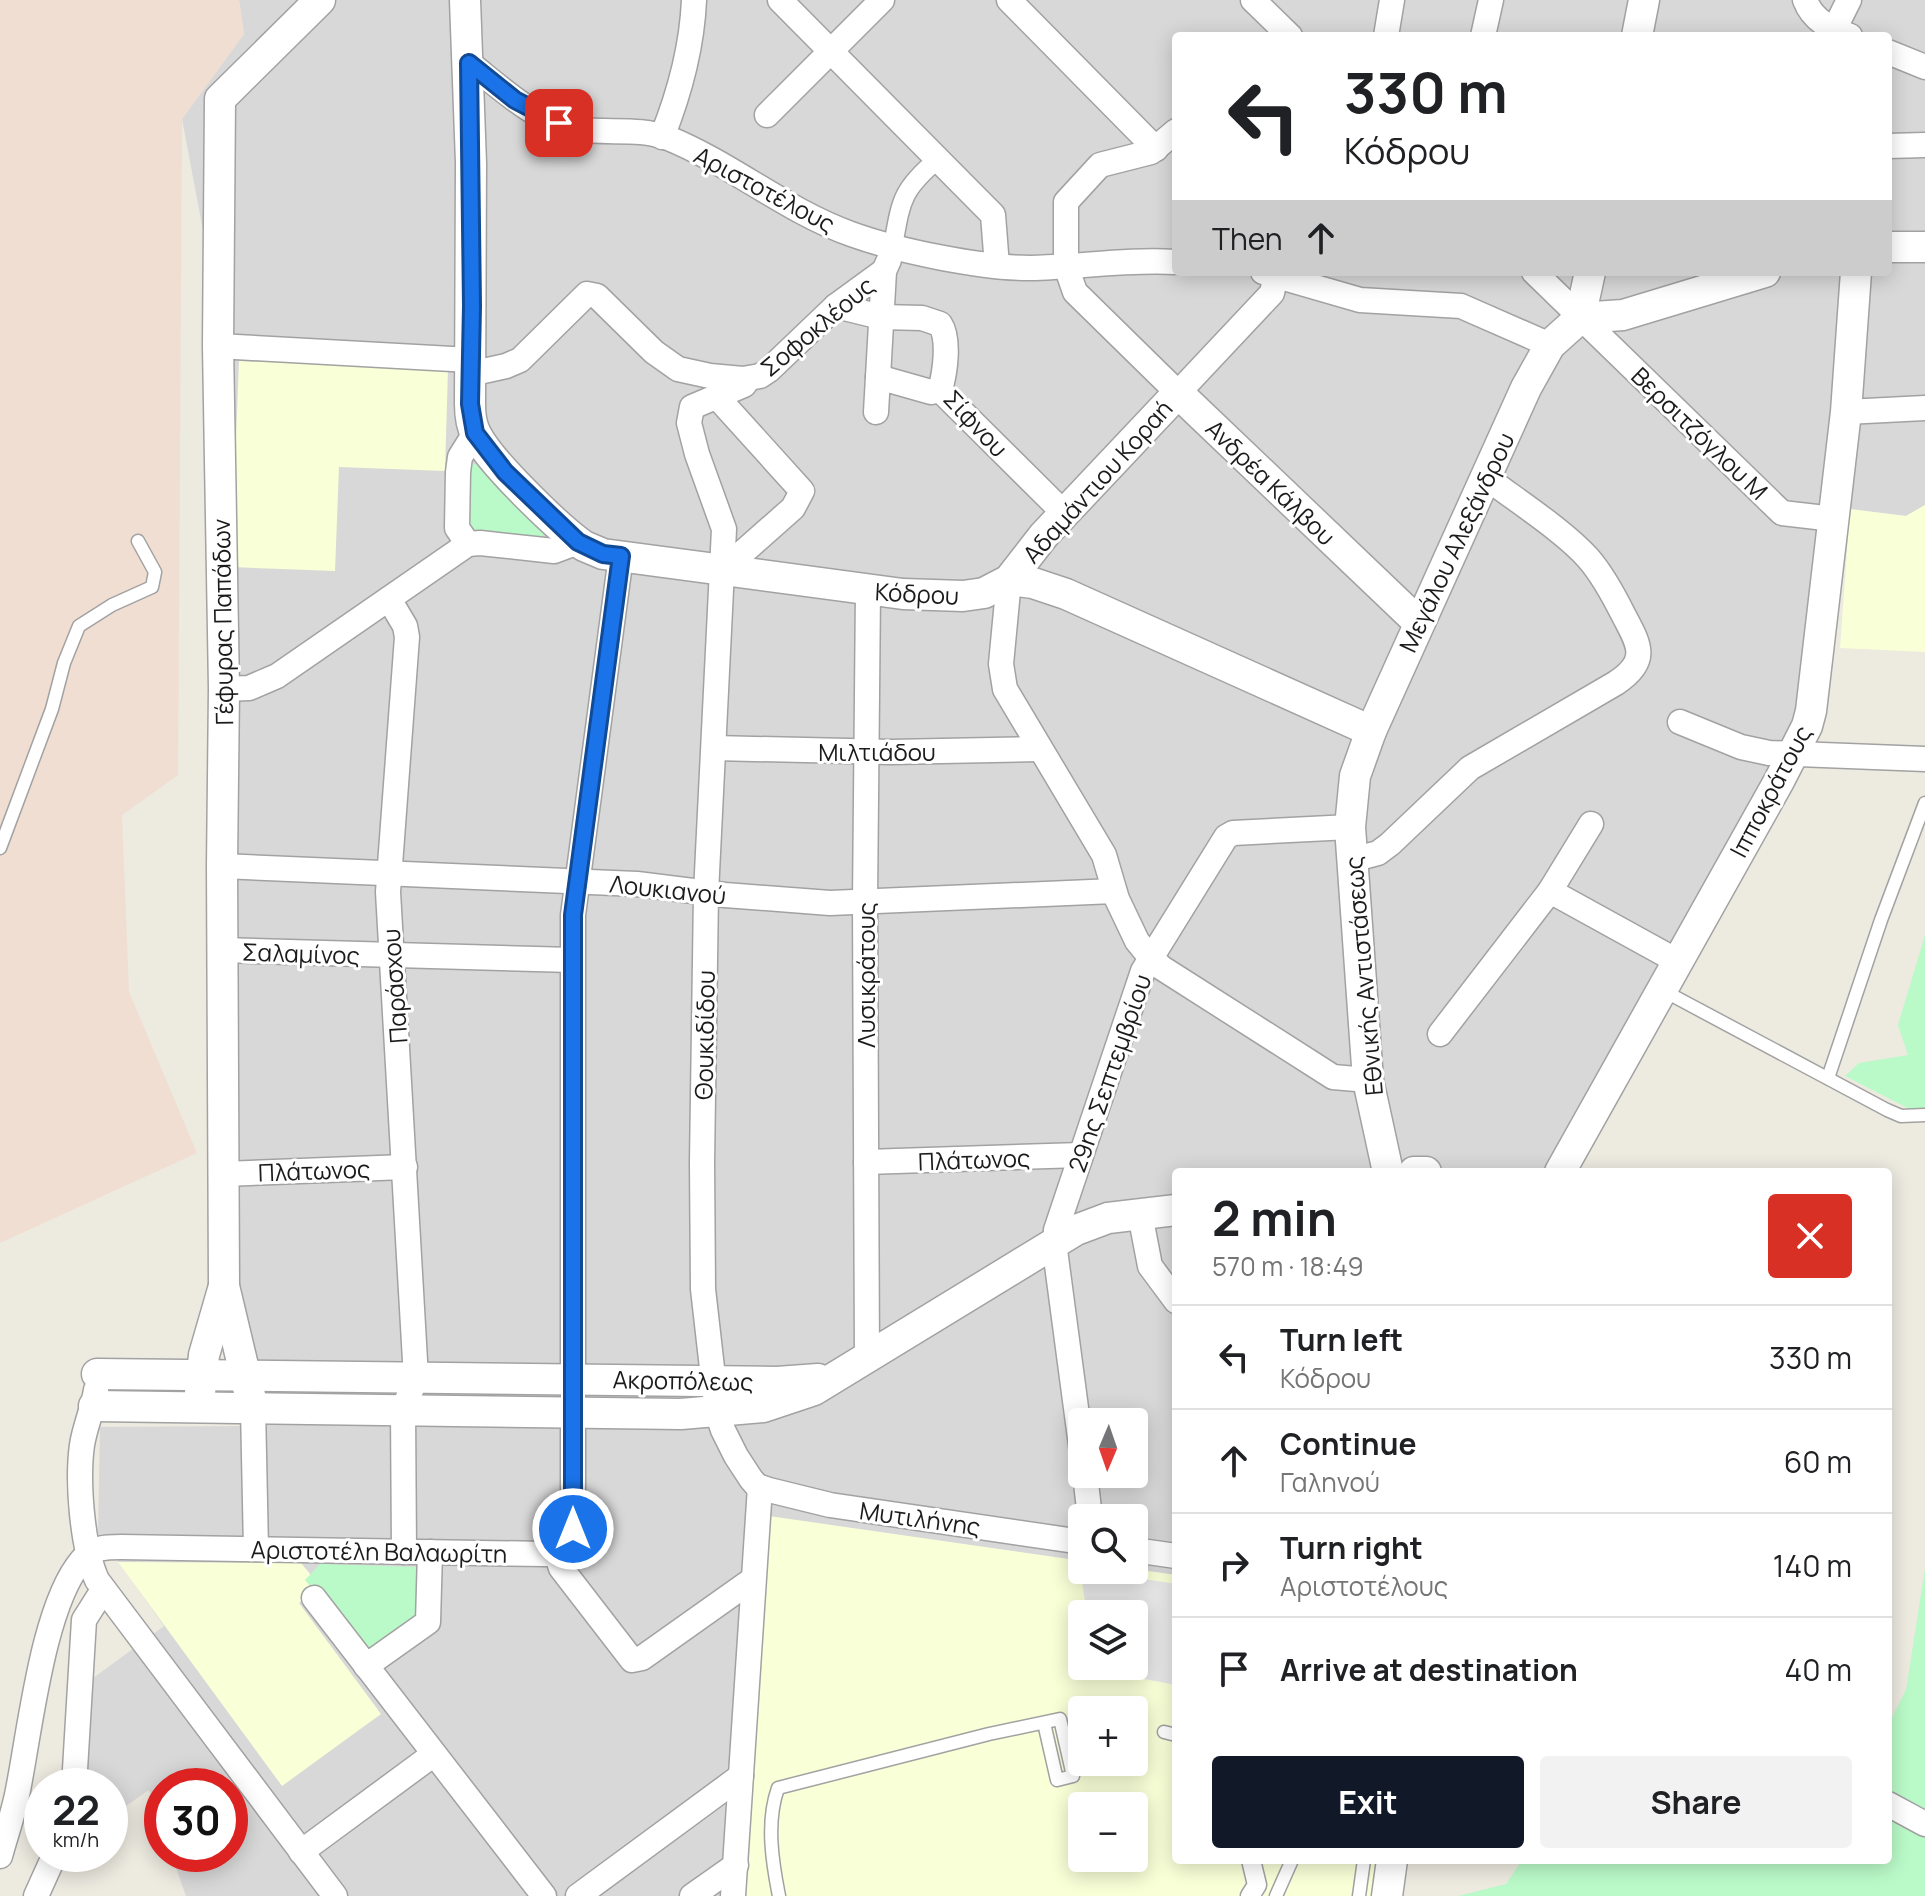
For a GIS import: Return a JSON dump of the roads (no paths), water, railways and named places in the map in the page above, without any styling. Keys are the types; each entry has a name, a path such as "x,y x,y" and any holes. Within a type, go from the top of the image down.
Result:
{"street":[{"name":"Γέφυρας Παπάδων","path":"224,1286 224,689 218,346 220,99 320,0"},
{"path":"465,0 469,63 472,290 470,411 475,433 460,457 457,528 468,544"},
{"path":"662,137 683,77 694,0"},
{"path":"780,0 993,215 997,266"},
{"path":"767,115 882,0"},
{"path":"1009,0 1156,149"},
{"path":"1387,32 1392,0"},
{"path":"1484,32 1491,0"},
{"path":"1638,32 1644,0"},
{"path":"1805,0 1811,13 1835,32"},
{"path":"1839,32 1849,0"},
{"path":"1892,54 1925,67"},
{"name":"Αριστοτέλους","path":"469,63 515,100 567,126 591,130 633,130 662,137 817,220 893,246 997,266 1066,266 1128,260 1172,262"},
{"path":"1066,266 1064,209 1068,199 1100,165 1156,149 1172,135"},
{"path":"1892,146 1925,145"},
{"name":"Σοφοκλέους","path":"876,412 884,271 905,194 912,181 938,159"},
{"path":"1892,247 1925,247"},
{"name":"Ανδρέα Κάλβου","path":"1066,266 1079,296 1419,623"},
{"name":"Σοφοκλέους","path":"470,367 506,366 520,360 587,294 597,296 654,352 678,369 710,376 748,379 769,370 836,306 884,271"},
{"name":"Αδαμάντιου Κοραή","path":"1270,276 1272,293 1064,513 1009,580 1002,678 1008,695 1039,749 1104,855 1114,891 1137,941 1150,957 1333,1077 1368,1080"},
{"path":"1279,276 1346,298 1461,306 1550,345"},
{"name":"Βερσιτζόγλου Μ","path":"1538,276 1782,513 1834,519"},
{"path":"1589,276 1580,318 1623,315 1752,276"},
{"name":"Ιπποκράτους","path":"1562,1168 1794,753 1811,711 1846,412 1856,276"},
{"path":"836,306 881,317"},
{"name":"Σίφνου","path":"881,317 922,318 940,324 944,353 940,390 1064,513"},
{"name":"Μεγάλου Αλεξάνδρου","path":"1350,827 1355,776 1371,731 1419,623 1526,388 1550,345 1580,318"},
{"path":"218,346 470,367"},
{"path":"878,377 931,392 940,390"},
{"path":"724,569 793,508 802,491 717,397 744,385 748,379"},
{"name":"Θουκιδίδου","path":"717,397 692,407 689,423 704,476 723,520 724,569 706,893 703,1289 717,1412 736,1456 753,1482 760,1487"},
{"path":"1846,412 1925,408"},
{"name":"Κόδρου","path":"475,433 495,461 578,542 603,554 868,590 963,596 984,593 1009,580"},
{"path":"1352,860 1378,853 1390,844 1470,768 1616,683 1635,667 1639,655 1638,642 1595,566 1580,550 1487,478"},
{"path":"224,689 263,684 468,544 554,551 578,542"},
{"path":"621,556 573,915 572,1534 568,1546 556,1553 561,1568 632,1660 642,1658 752,1580"},
{"path":"1009,580 1033,583 1066,594 1371,731"},
{"name":"Λυσικράτους","path":"867,1360 865,902 868,590"},
{"name":"Παράσχου","path":"389,599 405,626 407,637 388,892 416,1378"},
{"path":"1680,722 1756,751 1925,759"},
{"name":"Μιλτιάδου","path":"714,748 866,752 1039,749"},
{"path":"1440,1034 1550,891 1591,824"},
{"name":"Εθνικής Αντιστάσεως","path":"1350,827 1368,1080 1387,1168"},
{"name":"29ης Σεπτεμβρίου","path":"1076,1408 1056,1230 1135,989 1150,957 1226,837 1233,833 1350,827"},
{"name":"Λουκιανού","path":"222,866 662,886 706,893 830,903 1114,891"},
{"path":"1550,891 1677,961"},
{"name":"Σαλαμίνος","path":"223,950 572,960"},
{"name":"Πλάτωνος","path":"866,1162 1081,1155"},
{"name":"Πλάτωνος","path":"223,1174 405,1167"},
{"name":"Ακροπόλεως","path":"97,1374 713,1381 836,1378 1056,1241 1094,1222 1172,1210"},
{"path":"1140,1214 1150,1266 1172,1296"},
{"path":"201,1407 201,1375 211,1325 224,1286"},
{"path":"224,1286 253,1408 256,1549"},
{"path":"97,1374 94,1406 81,1453 87,1555 103,1590 335,1896"},
{"path":"404,1552 403,1410 416,1378"},
{"path":"94,1406 717,1412 763,1407 791,1400 836,1378"},
{"path":"733,1896 760,1487"},
{"name":"Μυτιλήνης","path":"760,1487 830,1505 1068,1540"},
{"name":"Αριστοτέλη Βαλαωρίτη","path":"87,1555 105,1547 556,1553"},
{"path":"366,1666 428,1622 430,1552"},
{"path":"1148,1552 1172,1555"},
{"path":"0,1856 18,1794 36,1691 53,1622 65,1589 87,1555"},
{"path":"75,1768 84,1620 103,1590"},
{"path":"314,1598 544,1896"},
{"path":"301,1852 434,1754"},
{"path":"578,1896 741,1776"},
{"path":"1892,1806 1925,1824"},
{"path":"1250,1896 1257,1885 1252,1864"},
{"path":"1387,1896 1391,1864"},
{"path":"692,1896 736,1865"},
{"path":"36,1896 47,1872"}],"lane":[{"path":"0,848 79,626 112,605 152,587 155,572 138,541"},
{"path":"1828,1078 1881,920 1925,803"},
{"path":"1661,990 1901,1116 1925,1115"},
{"path":"779,1896 771,1837 772,1806 778,1788 1060,1719 1073,1776 1057,1780 1044,1723"},
{"path":"1276,1896 1290,1864"},
{"path":"1359,1896 1363,1864"}]}
